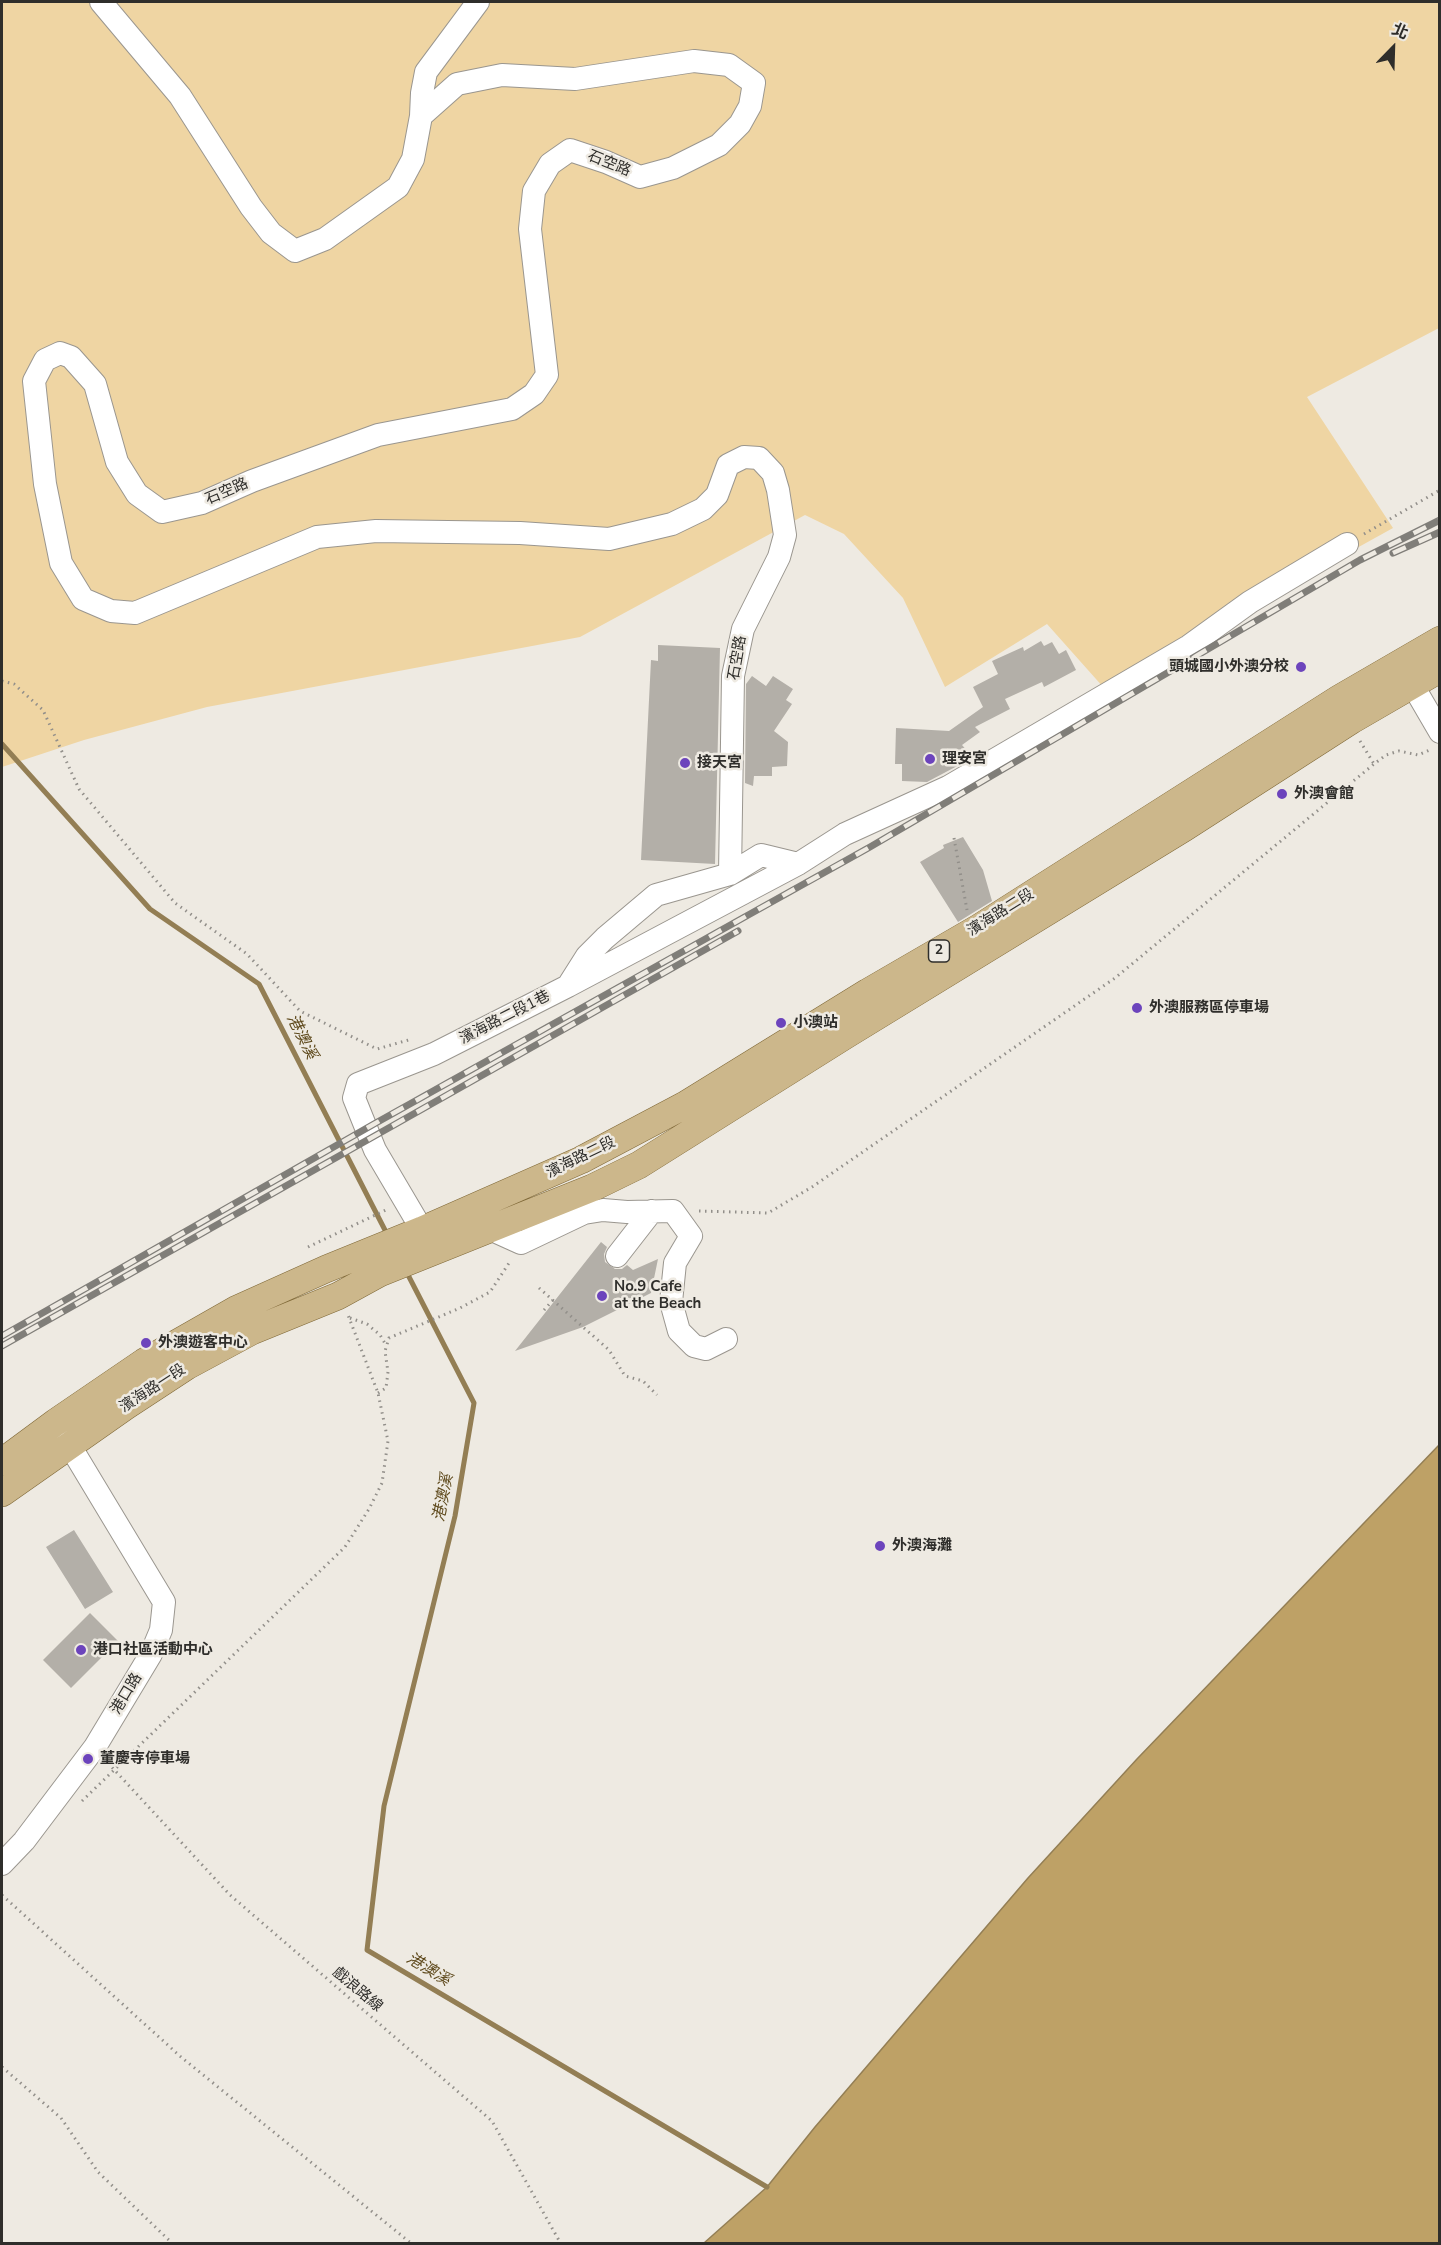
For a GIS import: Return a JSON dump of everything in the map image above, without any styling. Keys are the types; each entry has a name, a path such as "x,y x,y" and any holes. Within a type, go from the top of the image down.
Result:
{"main road":[{"name":"濱海路二段","path":"1349,718 1440,640"},
{"name":"濱海路二段","path":"428,1241 581,1160 692,1116 876,1002 980,931 1349,718 1440,669"},
{"name":"濱海路二段","path":"428,1241 490,1228 598,1199 692,1116"},
{"name":"濱海路一段","path":"2,1493 62,1433 144,1362 237,1309 428,1241"},
{"name":"濱海路一段","path":"2,1462 62,1433"}],"street":[{"path":"101,2 180,96 250,207 271,233 295,251 325,239 398,187 413,159 426,72 478,2"},
{"name":"石空路","path":"421,116 457,84 502,75 575,79 694,62 729,65 754,83 750,106 740,124 719,145 673,168 640,177 570,150 550,164 534,192 530,229 547,375 534,394 512,409 378,435 252,481 202,503 162,512 137,494 117,462 95,384 71,357 60,353 45,360 34,381 35,399 45,484 61,563 83,599 111,611 135,613 317,537 376,531 520,533 609,539 672,524 703,509 717,495 728,465 744,457 759,459 772,473 778,490 785,535 779,557 743,628 733,676 730,874"},
{"path":"568,986 798,864 845,834 969,776 1189,646 1250,602 1347,544"},
{"path":"1412,684 1440,732"},
{"name":"濱海路二段1巷","path":"428,1241 375,1150 354,1098 358,1084 434,1054 568,986 587,956 656,895 730,874 761,855 798,864"},
{"path":"490,1228 521,1243 584,1213 598,1199 601,1202 629,1204 663,1211 691,1236 675,1263 671,1302 679,1331 694,1346 706,1349 726,1339"},
{"path":"617,1256 663,1211"},
{"name":"港口路","path":"2,1864 24,1841 95,1747 151,1654 160,1630 164,1602 62,1433"}],"path":[{"path":"1347,544 1440,490"},
{"path":"2,681 14,684 43,710 79,789 175,903 247,954 300,1011 377,1049 419,1037"},
{"path":"1349,718 1374,764"},
{"path":"663,1211 768,1213 812,1187 1115,978 1386,755 1399,751 1418,755 1440,747"},
{"path":"954,838 980,931"},
{"path":"308,1247 396,1205"},
{"path":"386,1345 389,1338 460,1308 490,1292 521,1243"},
{"path":"653,1286 662,1282 660,1289"},
{"path":"538,1288 609,1350 625,1376 643,1381 657,1395"},
{"path":"544,1310 553,1300"},
{"path":"81,1802 345,1547 369,1509 382,1483 388,1441 378,1393 345,1308"},
{"path":"349,1317 367,1324 380,1335 386,1345 388,1372 386,1388 378,1393"},
{"name":"戲浪路線","path":"114,1770 230,1894 492,2121 561,2244"},
{"path":"2,1896 181,2057 412,2244"},
{"path":"2,2067 61,2118 98,2172 173,2244"}],"shaded area":[{"path":"2,2 1439,2 1439,328 1307,397 1393,528 1104,688 1047,624 945,687 903,598 844,534 805,515 580,637 207,707 84,740 2,767"},
{"path":"1439,1445 1439,2243 704,2243 767,2187 815,2127 1028,1878 1137,1759"}],"building":[{"path":"1041,641 1044,646 1052,642 1059,654 1066,650 1076,670 1044,687 1042,682 1005,699 1010,709 975,727 980,732 962,745 970,754 961,764 927,782 902,781 902,764 895,764 896,728 949,731 983,707 973,687 998,674 992,661 1023,647 1024,651"},
{"name":"接天宮","path":"658,645 720,648 715,864 641,860 651,660 658,661"},
{"path":"752,676 766,686 773,676 793,689 786,700 792,704 774,731 788,742 787,766 772,767 772,776 754,776 753,786 745,783 746,684"},
{"path":"963,837 983,870 992,901 958,922 920,862 944,848 943,845"},
{"name":"No.9 Cafe at the Beach","path":"601,1242 607,1247 604,1254 605,1262 615,1269 622,1269 627,1265 633,1270 658,1259 651,1293 583,1327 515,1351"},
{"path":"74,1530 113,1592 85,1609 46,1547"},
{"name":"港口社區活動中心","path":"90,1613 118,1641 71,1688 43,1660"}],"waterway":[{"name":"港澳溪","path":"2,744 150,909 259,984 388,1236"},
{"name":"港澳溪","path":"406,1271 474,1403 455,1516 384,1806 367,1950 767,2187"}],"railway":[{"path":"2,1336 374,1124 870,847 1360,560 1440,520"},
{"path":"1393,553 1440,532"},
{"path":"2,1346 738,931"}],"place":[{"name":"頭城國小外澳分校","path":"1301,667"},
{"name":"理安宮","path":"930,759"},
{"name":"接天宮","path":"685,763"},
{"name":"外澳會館","path":"1282,794"},
{"name":"外澳服務區停車場","path":"1137,1008"},
{"name":"小澳站","path":"781,1023"},
{"name":"No.9 Cafe at the Beach","path":"602,1296"},
{"name":"外澳遊客中心","path":"146,1343"},
{"name":"外澳海灘","path":"880,1546"},
{"name":"港口社區活動中心","path":"81,1650"},
{"name":"董慶寺停車場","path":"88,1759"}]}
